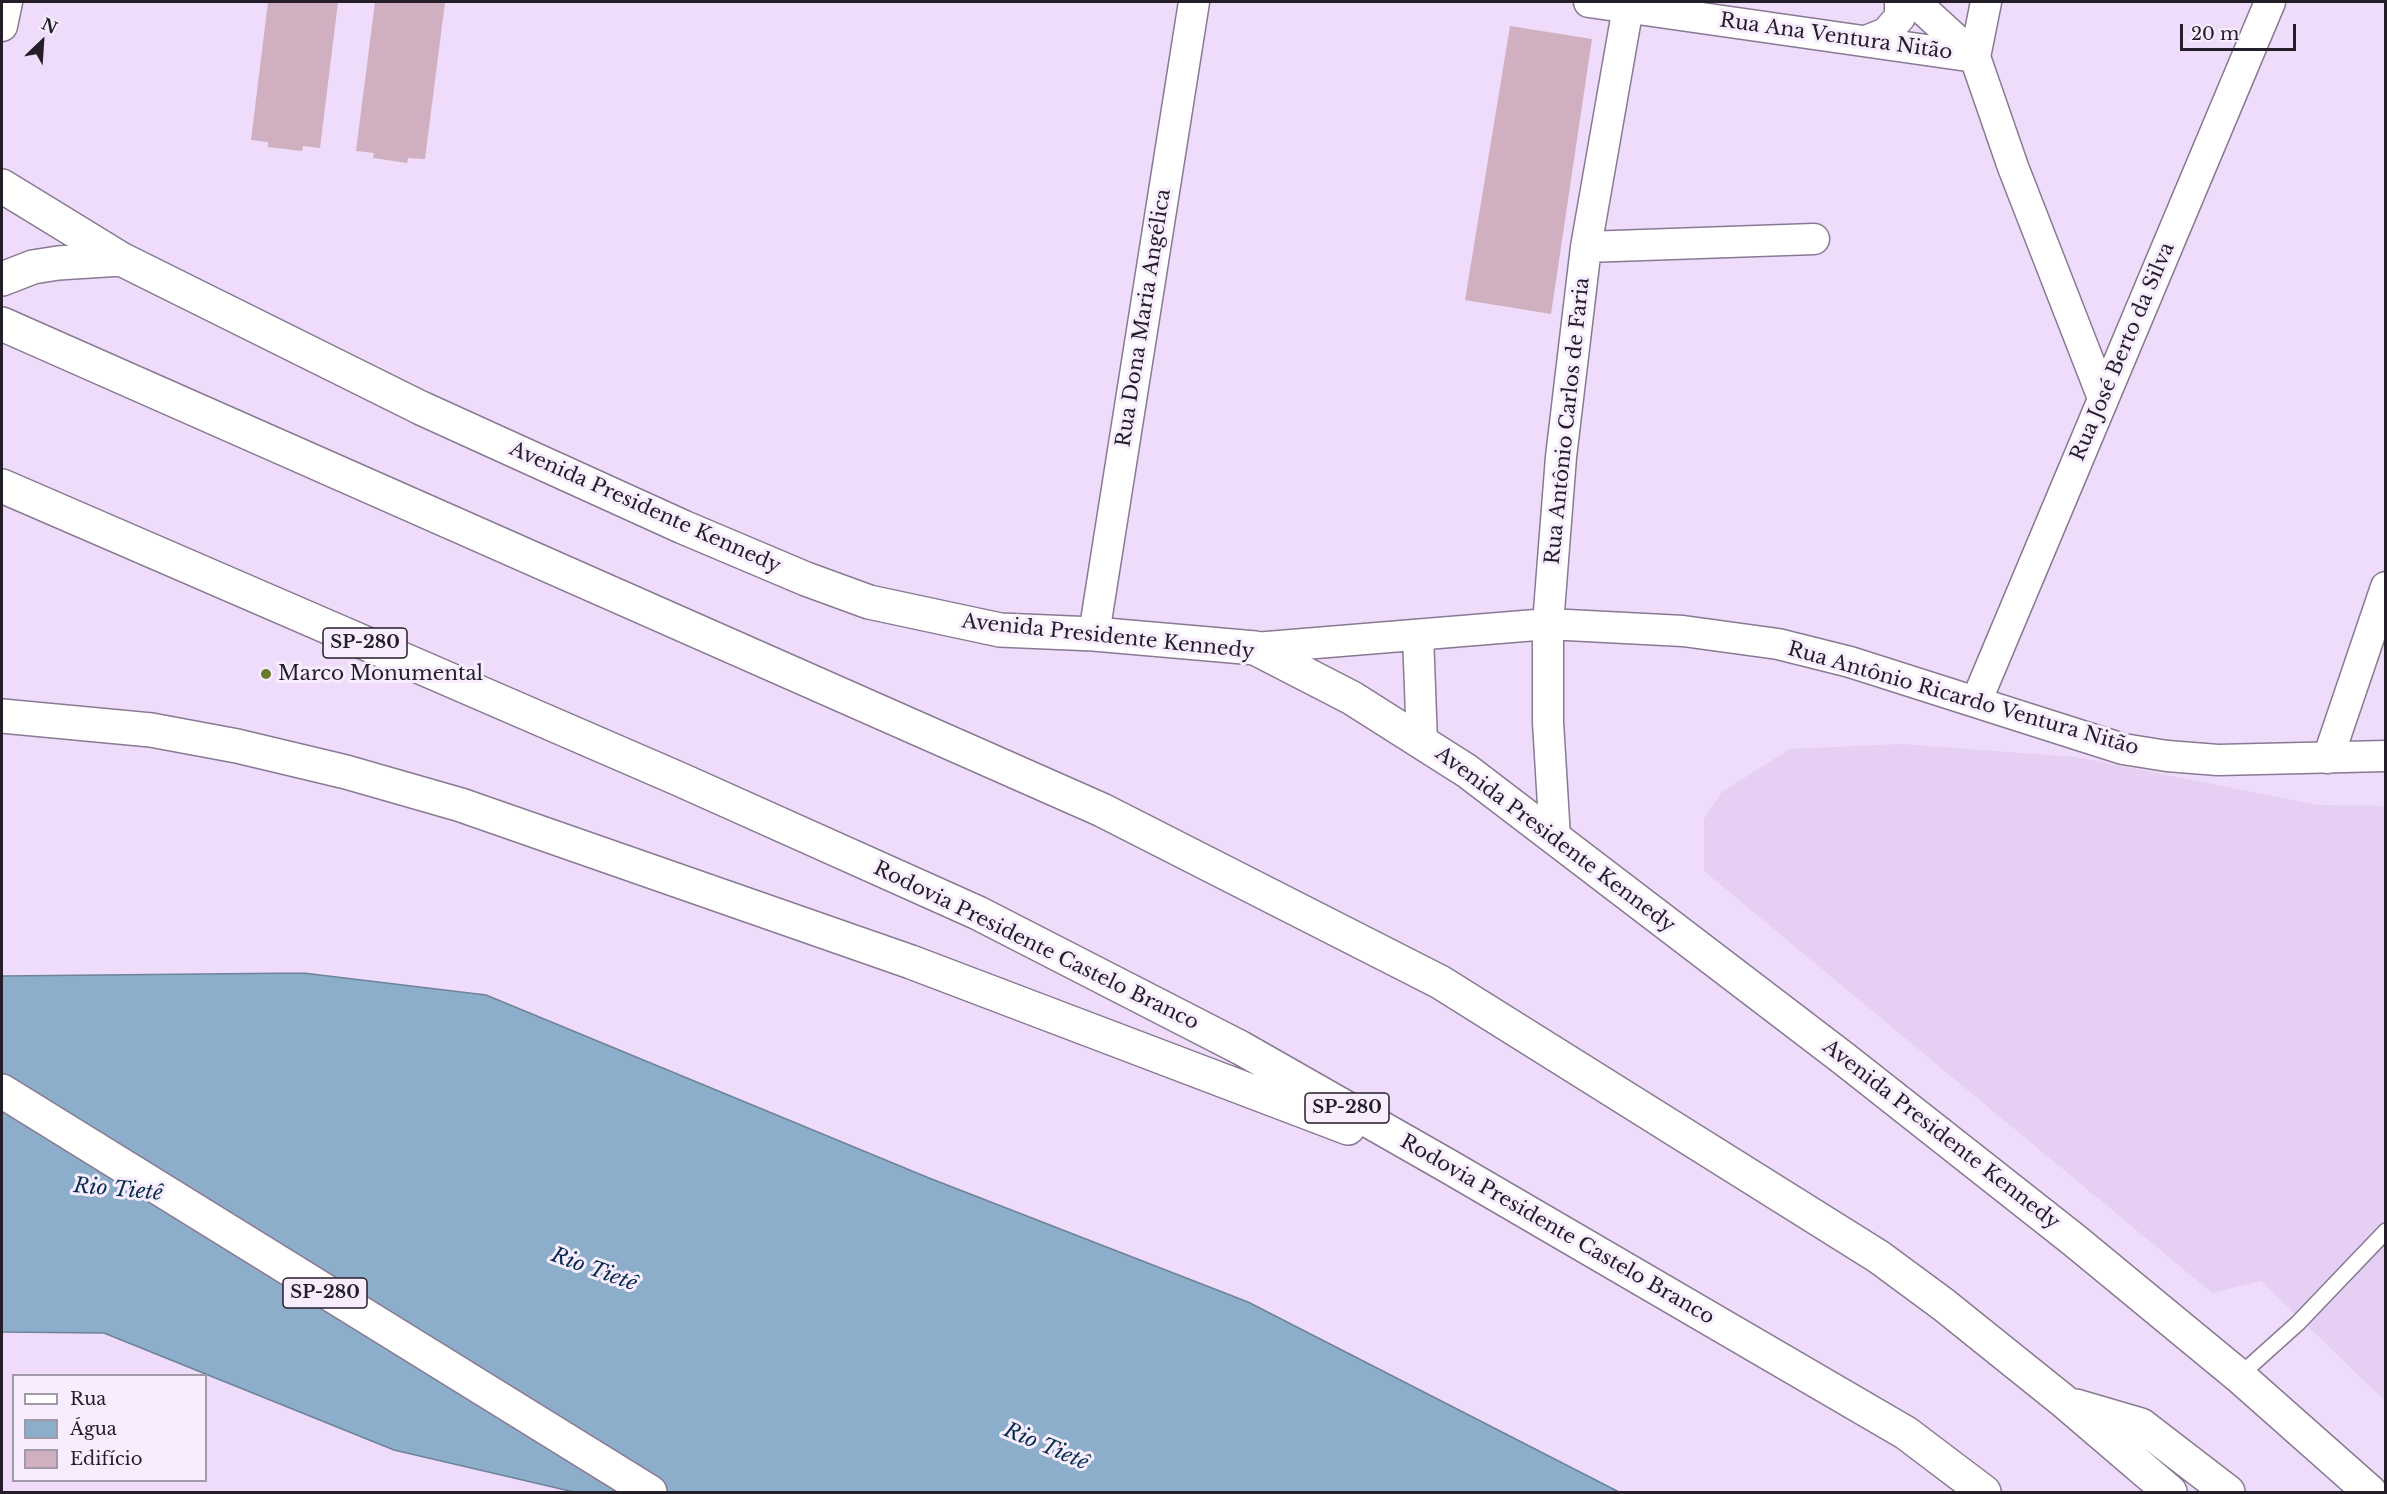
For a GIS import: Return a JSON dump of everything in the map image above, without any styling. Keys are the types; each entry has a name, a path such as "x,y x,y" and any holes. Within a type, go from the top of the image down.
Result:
{"main road":[{"name":"Avenida Presidente Kennedy","path":"2,186 121,259 421,408 693,531 806,579 869,602 925,616 1000,630 1094,634 1255,648 1352,698 1467,771 2074,1239 2239,1376 2370,1492"},
{"path":"2,279 33,267 121,259"},
{"path":"2,324 113,371 1102,810 1440,982 1879,1257 1944,1305 2066,1403 2169,1492"},
{"name":"Rodovia Presidente Castelo Branco","path":"2,486 679,779 978,913 1241,1048 1448,1166 1906,1433 1984,1492"},
{"path":"2,716 151,730 237,746 346,772 461,805 922,966 1448,1166"},
{"name":"SP-280","path":"2,1091 650,1492"},
{"path":"2066,1403 2141,1425 2228,1492"}],"street":[{"path":"2,26 8,2"},
{"name":"Rua Dona Maria Angélica","path":"1094,634 1194,2"},
{"name":"Rua Ana Ventura Nitão","path":"1589,2 1976,57"},
{"path":"1866,41 1886,33 1893,25 1900,16 1900,2"},
{"path":"1915,2 1976,57"},
{"path":"1986,2 1976,57 2013,167 2103,398"},
{"name":"Rua José Berto da Silva","path":"1976,702 2270,2"},
{"name":"Rua Antônio Carlos de Faria","path":"1555,838 1548,722 1548,624 1561,457 1586,247 1628,7"},
{"path":"1586,247 1814,239"},
{"path":"2328,758 2385,587"},
{"name":"Rua Antônio Ricardo Ventura Nitão","path":"1255,648 1548,624 1683,631 1778,644 1850,662 2123,749 2167,756 2218,760 2385,756"},
{"path":"1418,635 1422,742"}],"lane":[{"path":"2239,1376 2298,1323 2385,1232"}],"shaded area":[{"path":"1902,744 2075,757 2318,805 2385,806 2385,1401 2261,1281 2212,1293 1704,871 1704,819 1722,792 1790,749"}],"water":[{"name":"Rio Tietê","path":"303,973 486,995 929,1178 1248,1302 1619,1492 574,1492 394,1450 104,1333 2,1332 2,976"}],"building":[{"path":"268,2 338,2 320,148 303,146 302,151 268,147 268,142 251,140"},
{"path":"375,2 445,2 425,159 408,158 407,163 373,158 374,153 356,151"},
{"path":"1510,26 1592,39 1551,314 1465,300"}],"place":[{"name":"Marco Monumental","path":"266,674"}]}
